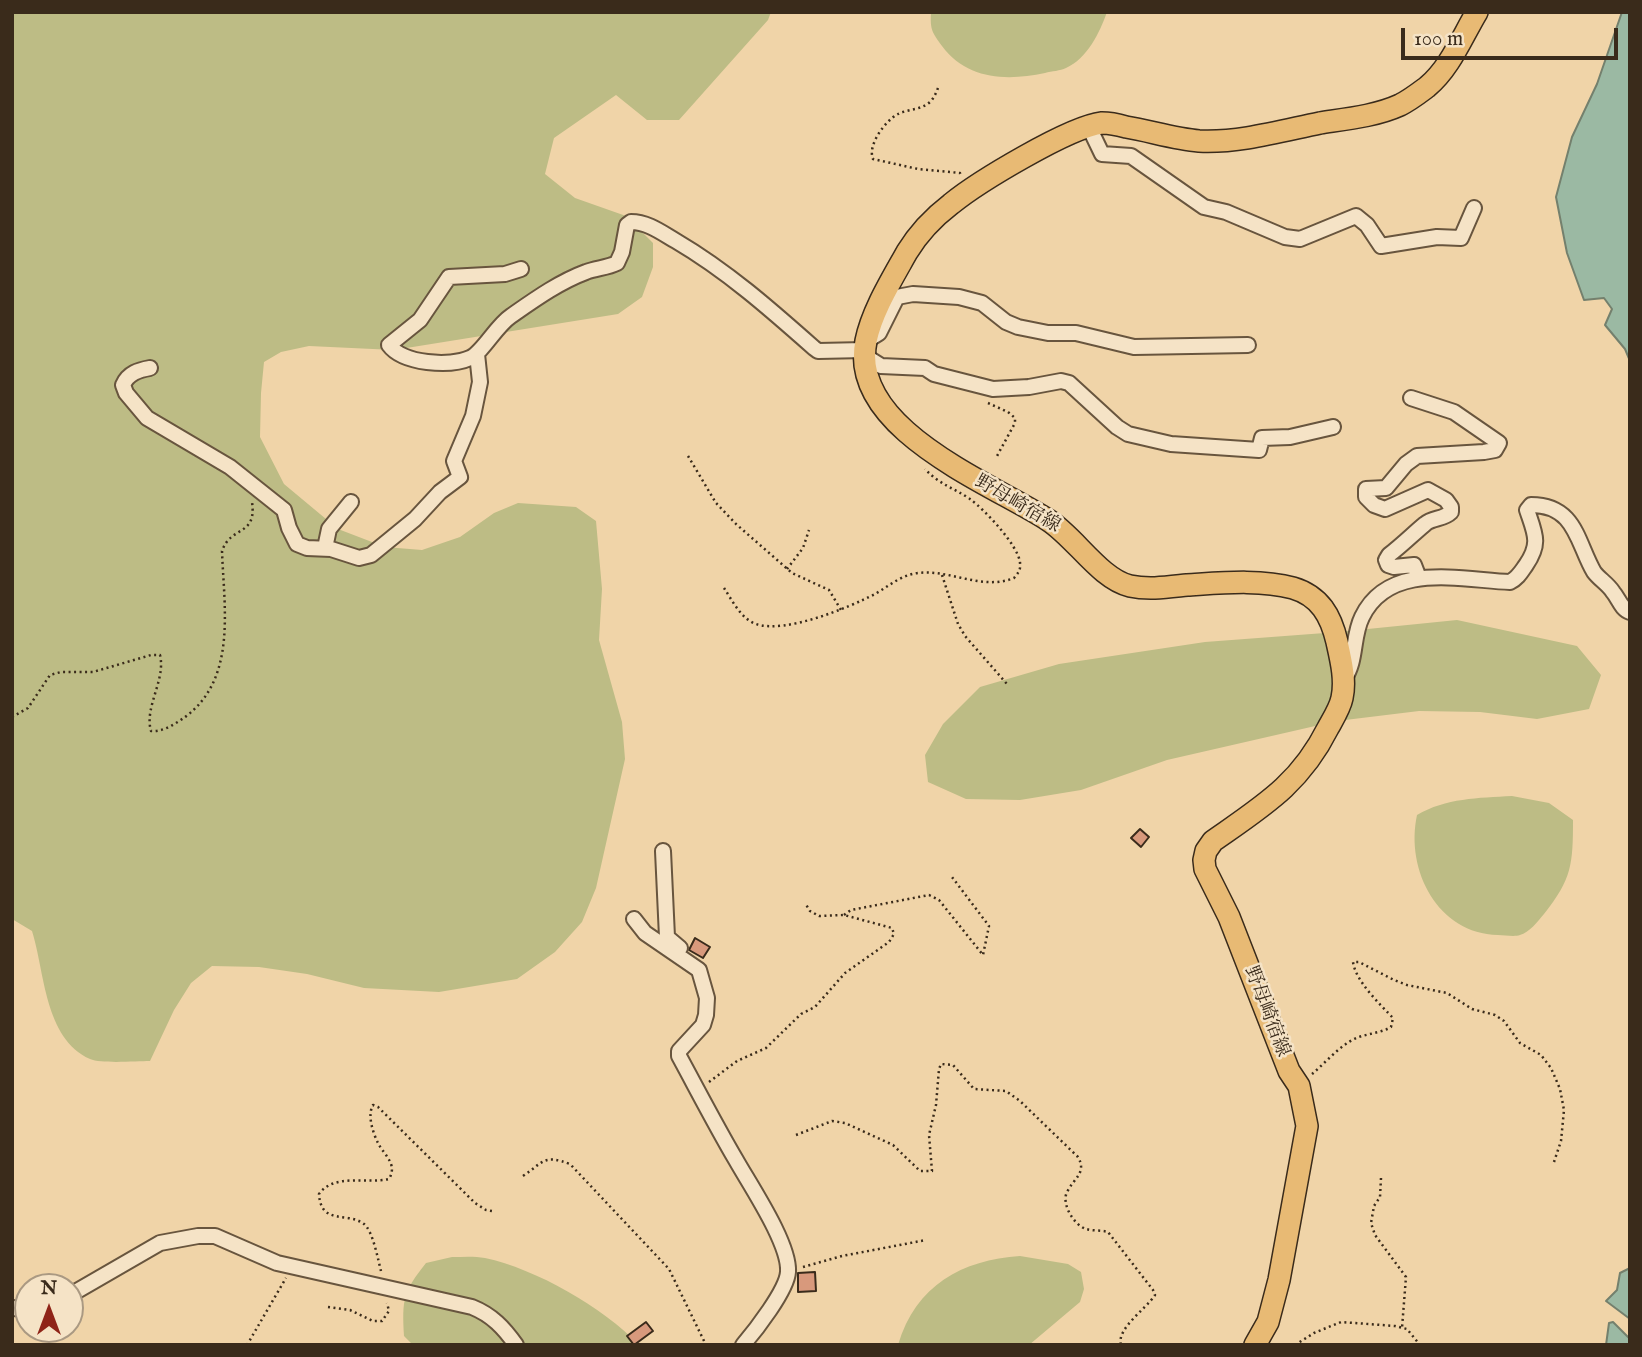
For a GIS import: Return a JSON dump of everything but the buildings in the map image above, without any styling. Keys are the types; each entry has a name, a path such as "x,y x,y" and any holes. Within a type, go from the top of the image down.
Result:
{"main road":[{"path":"865,349 874,316 920,233 952,203 1038,150 1089,127 1110,124 1198,141 1233,140 1363,116 1397,106 1427,87 1439,75 1478,12"},
{"name":"野母崎宿線","path":"865,349 868,379 885,408 912,438 962,473 1048,519 1079,545 1094,563 1121,583 1152,589 1258,583 1294,588 1312,597 1325,608 1331,621 1343,668 1342,700 1325,735 1303,769 1279,795 1213,841 1204,860 1205,869 1228,917 1289,1071 1298,1086 1307,1126 1279,1280 1268,1322 1255,1345"}],"street":[{"path":"1089,127 1102,154 1131,156 1204,207 1226,212 1285,237 1300,239 1356,216 1367,225 1381,246 1437,237 1461,238 1474,208"},
{"path":"521,269 505,274 449,277 420,320 389,345 399,353 430,362 454,362 477,354 509,318 538,299 586,272 617,263 627,225 631,222 646,224 703,256 771,309 818,351 865,349 879,332 897,297 913,294 959,297 982,303 1006,323 1018,327 1048,333 1076,333 1117,344 1248,345"},
{"path":"865,349 881,366 925,368 934,374 993,389 1029,387 1051,382 1069,383 1128,434 1171,444 1259,450 1262,438 1290,437 1333,427"},
{"path":"150,368 136,372 125,379 123,385 147,418 230,467 284,510 297,544 307,548 326,548 359,558 371,555 460,477 454,461 473,416 480,382 477,354"},
{"path":"1411,398 1454,412 1499,443 1498,448 1490,452 1417,456 1406,464 1385,488 1366,489 1366,497 1374,505 1385,509 1428,490 1446,500 1451,507 1447,516 1425,524 1386,560 1388,565 1394,567 1414,565 1419,578"},
{"path":"326,548 329,529 351,502"},
{"path":"1343,680 1352,663 1356,633 1369,604 1378,594 1430,576 1510,582 1517,578 1535,551 1536,542 1528,507 1539,505 1550,508 1566,519 1579,534 1595,573 1612,590 1622,607 1630,612"},
{"path":"663,851 667,937 694,961 707,998 703,1025 679,1051 679,1056 766,1210 789,1272 777,1299 743,1345"},
{"path":"635,919 645,933 699,970"},
{"path":"84,1287 160,1243 198,1236 215,1236 277,1263 386,1294 472,1307 487,1313 508,1333 516,1345"}],"path":[{"path":"938,88 926,105 899,113 890,120 870,153 873,159 886,164 960,173 961,182 952,203"},
{"path":"983,401 1008,412 1014,418 1015,423 997,456"},
{"path":"688,456 716,503 736,524 787,569 829,590 841,610"},
{"path":"724,588 745,617 756,624 776,625 817,618 841,610 879,592 902,577 920,573 984,582 1007,580 1018,573 1020,561 1017,553 979,506 968,497 937,482 922,466"},
{"path":"12,717 27,708 50,675 61,671 93,673 151,655 160,655 162,664 150,717 151,731 158,732 169,727 197,708 217,678 227,621 222,551 225,542 232,535 248,528 254,516 251,496 253,485"},
{"path":"787,569 803,548 809,530"},
{"path":"942,575 958,624 965,636 1007,684"},
{"path":"844,915 851,910 929,895 939,900 982,955 989,926 952,877"},
{"path":"697,1090 737,1061 766,1048 801,1014 815,1007 845,973 889,942 894,934 892,928 844,915 819,916 810,911 805,903"},
{"path":"1298,1086 1350,1041 1364,1035 1379,1034 1391,1027 1393,1018 1354,969 1353,962 1359,962 1394,980 1447,993 1472,1009 1495,1016 1504,1021 1520,1043 1541,1055 1551,1068 1560,1088 1564,1110 1561,1141 1554,1162"},
{"path":"796,1135 832,1121 845,1123 893,1145 920,1171 932,1171 929,1135 941,1064 953,1065 974,1089 1006,1091 1078,1157 1082,1165 1081,1172 1065,1199 1072,1217 1083,1228 1108,1232 1153,1290 1155,1295 1147,1307 1122,1331 1119,1339 1121,1345"},
{"path":"328,1307 350,1310 373,1321 382,1321 389,1311 369,1229 358,1221 330,1215 319,1201 319,1194 325,1186 340,1181 380,1181 389,1179 393,1173 385,1152 378,1144 370,1118 373,1105 475,1203 486,1210 492,1210"},
{"path":"523,1176 542,1162 554,1158 570,1164 669,1269 706,1345"},
{"path":"1381,1178 1380,1197 1374,1206 1371,1223 1375,1235 1406,1277 1402,1328"},
{"path":"789,1272 842,1256 926,1240"},
{"path":"247,1345 290,1266"},
{"path":"1295,1345 1314,1333 1341,1322 1407,1329 1420,1345"}],"shaded area":[{"path":"12,12 771,12 768,20 679,120 647,120 616,95 554,138 545,174 575,198 626,216 653,243 653,267 642,297 618,314 394,350 309,346 281,352 264,362 260,437 284,484 338,529 385,547 422,550 460,537 494,513 518,503 576,507 596,521 602,589 599,640 622,722 625,759 596,888 582,922 555,952 517,979 439,992 364,988 307,974 259,967 212,966 191,983 174,1010 150,1061 95,1061 75,1049 63,1036 49,1002 32,931 12,919"},
{"path":"931,12 1107,12 1092,44 1074,64 1064,69 1031,76 1002,77 976,72 952,57 934,34"},
{"path":"1622,12 1630,12 1630,361 1625,349 1605,325 1612,309 1604,298 1584,300 1567,253 1556,197 1572,137 1597,84"},
{"path":"1457,620 1577,646 1601,675 1589,709 1537,719 1480,712 1419,711 1337,721 1167,760 1081,790 1020,800 966,799 928,782 925,755 943,724 980,687 1059,664 1205,642"},
{"path":"1512,796 1549,803 1573,820 1569,870 1553,902 1527,932 1512,936 1477,932 1458,924 1430,895 1416,857 1417,815 1451,802"},
{"path":"1020,1256 1068,1264 1081,1272 1084,1289 1080,1302 1029,1345 898,1345 917,1306 944,1280 979,1263"},
{"path":"452,1257 485,1258 547,1280 607,1317 639,1345 413,1345 404,1336 403,1313 408,1289 426,1263"},
{"path":"1630,1268 1630,1319 1606,1301 1617,1290 1620,1273"},
{"path":"1613,1322 1630,1339 1630,1345 1606,1345 1609,1323"}]}
